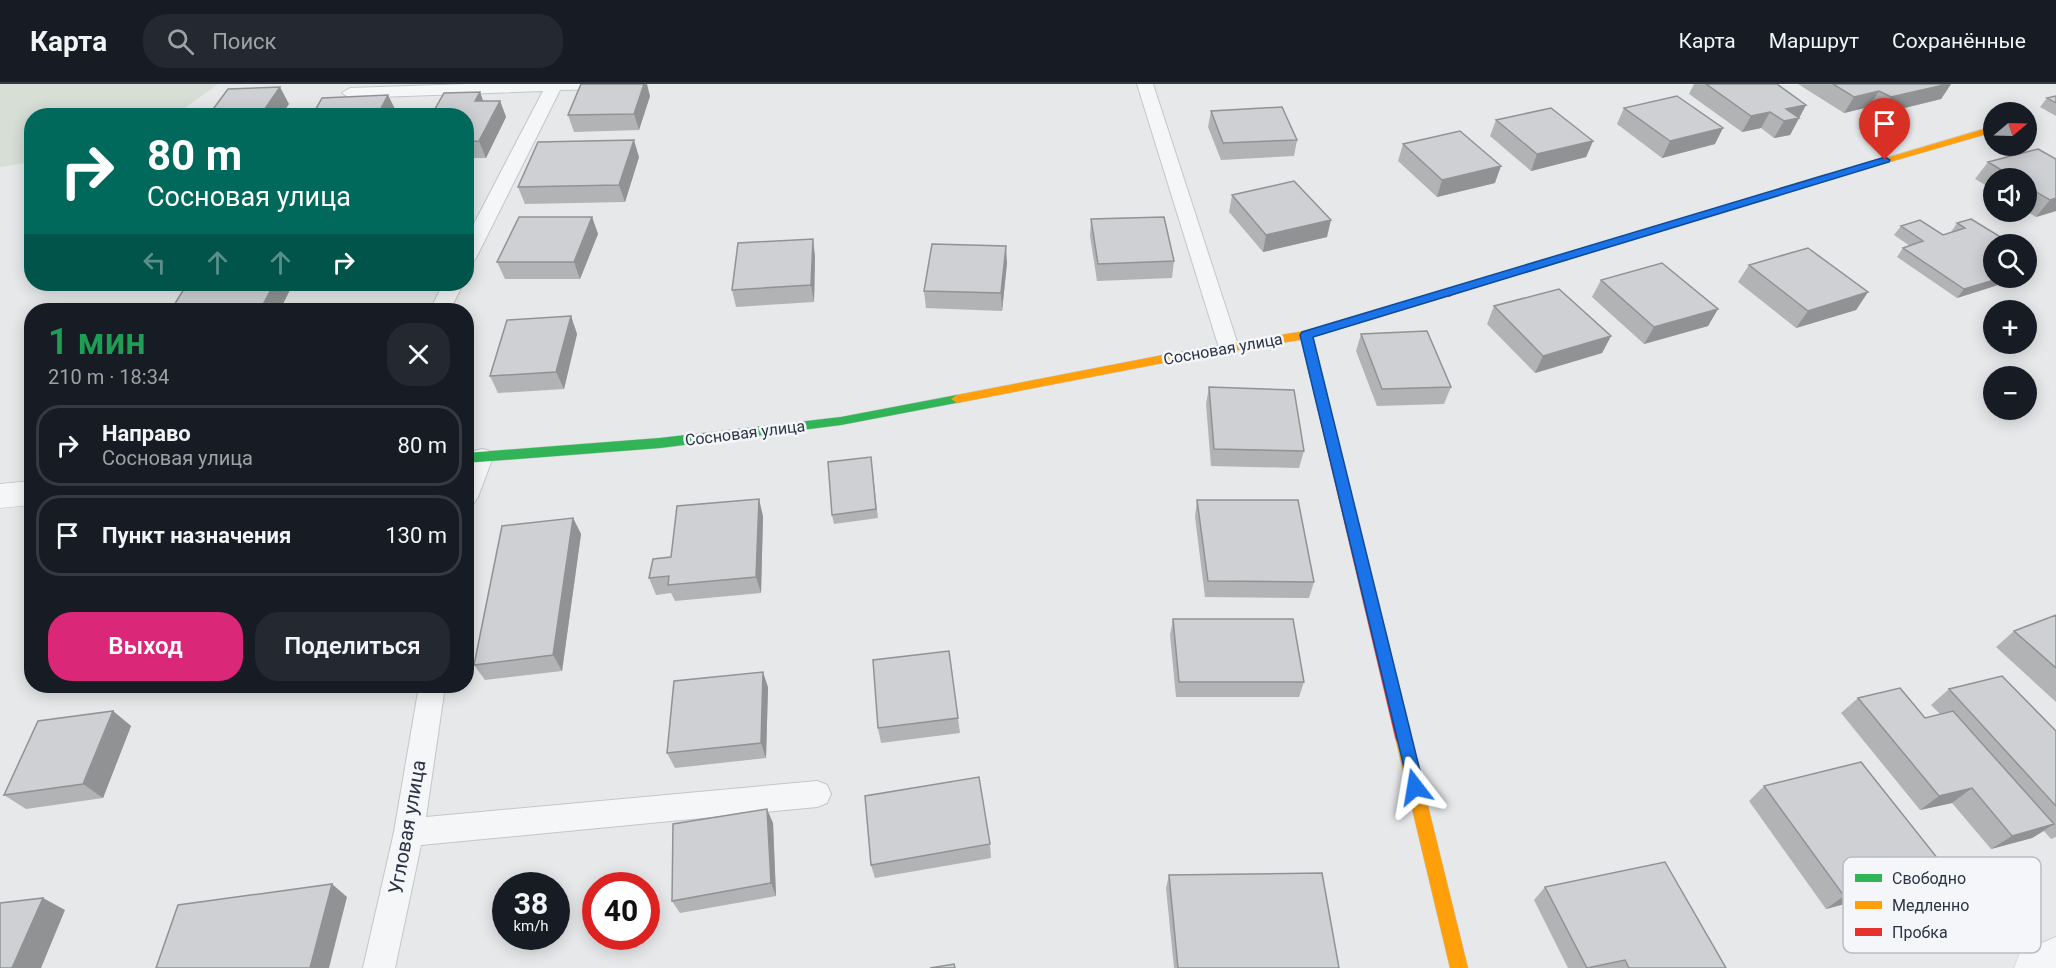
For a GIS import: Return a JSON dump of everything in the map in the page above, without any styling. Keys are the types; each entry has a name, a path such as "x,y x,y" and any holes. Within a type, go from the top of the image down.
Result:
{"street":[{"name":"Сосновая улица","path":"474,458 660,443 841,421 1306,335 1620,242 1798,185 1983,132"},
{"path":"1306,335 1459,968"},
{"path":"0,496 24,494"},
{"path":"2036,968 2056,959"}],"lane":[{"path":"350,93 606,84"},
{"path":"1145,84 1229,348"},
{"path":"474,242 554,86"},
{"name":"Угловая улица","path":"380,968 409,832 431,693"},
{"path":"409,832 817,794"}],"shaded area":[{"path":"0,84 218,84 185,108 24,108 24,163 0,167"}],"building":[{"path":"581,84 644,84 634,114 568,115"},
{"path":"1706,84 1777,84 1806,105 1786,109 1799,118 1784,121 1770,112 1751,116"},
{"path":"1833,84 1948,84 1891,97 1879,91 1854,97"},
{"path":"280,87 266,108 214,108 228,89"},
{"path":"480,92 475,101 500,101 479,141 474,141 474,108 436,108 444,93"},
{"path":"388,95 381,108 316,108 322,98"},
{"path":"1677,96 1723,128 1670,141 1624,108"},
{"path":"2056,96 2056,103 2047,98"},
{"path":"1282,107 1297,140 1223,143 1211,111"},
{"path":"1551,108 1593,141 1537,154 1496,120"},
{"path":"1460,131 1501,166 1442,180 1403,144"},
{"path":"634,140 619,185 518,187 538,142"},
{"path":"2037,149 2056,159 2056,198 2050,200 2037,192 2037,168 1998,168 1988,162 2011,156 2037,156"},
{"path":"1294,181 1331,220 1266,235 1232,195"},
{"path":"519,217 592,217 574,262 497,262"},
{"path":"1164,217 1174,261 1098,264 1091,219"},
{"path":"1971,219 1996,234 1983,234 1983,283 1964,289 1903,248 1923,241 1901,226 1920,220 1943,235 1965,228 1957,223"},
{"path":"813,239 811,285 732,290 738,243"},
{"path":"932,244 1006,246 1001,293 924,291"},
{"path":"1808,248 1868,292 1808,311 1749,265"},
{"path":"1662,263 1718,309 1654,327 1601,280"},
{"path":"1559,289 1611,336 1543,356 1494,306"},
{"path":"183,291 270,291 264,303 175,303"},
{"path":"571,316 556,372 490,376 507,320"},
{"path":"1427,331 1451,387 1382,389 1361,334"},
{"path":"1209,387 1294,390 1304,451 1214,449"},
{"path":"871,457 876,509 832,515 828,462"},
{"path":"759,499 756,577 668,585 669,576 649,578 653,559 671,557 677,506"},
{"path":"1197,500 1298,500 1314,582 1208,581"},
{"path":"573,518 553,655 474,665 502,526"},
{"path":"2056,615 2056,668 2014,631"},
{"path":"1173,619 1293,619 1304,682 1179,682"},
{"path":"949,651 958,718 878,728 873,660"},
{"path":"763,672 761,743 667,753 674,681"},
{"path":"2002,676 2056,731 2056,806 1949,689"},
{"path":"1900,688 1925,718 1953,711 2054,824 2012,836 1972,788 1939,796 1858,698"},
{"path":"113,711 83,784 4,795 38,721"},
{"path":"1861,762 1936,857 1843,857 1843,895 1764,786"},
{"path":"979,777 990,844 871,865 865,796"},
{"path":"767,809 771,883 672,901 673,824"},
{"path":"1665,862 1726,968 1629,968 1625,960 1587,968 1545,887"},
{"path":"1322,873 1339,968 1178,968 1169,875"},
{"path":"332,884 310,968 156,968 178,905"},
{"path":"43,898 12,968 0,968 0,903"},
{"path":"954,964 955,968 930,968"}],"traffic: fast":[{"path":"474,457 660,443 841,421 957,399"}],"traffic: slow":[{"path":"1827,177 1983,132"},
{"path":"957,399 1189,354 1306,335 1449,293"},
{"path":"1403,737 1459,968"}],"traffic: jam":[{"path":"1449,293 1827,177"},
{"path":"1306,335 1403,737"}],"route":[{"path":"1415,787 1306,335 1620,242 1798,185 1885,160"}]}
